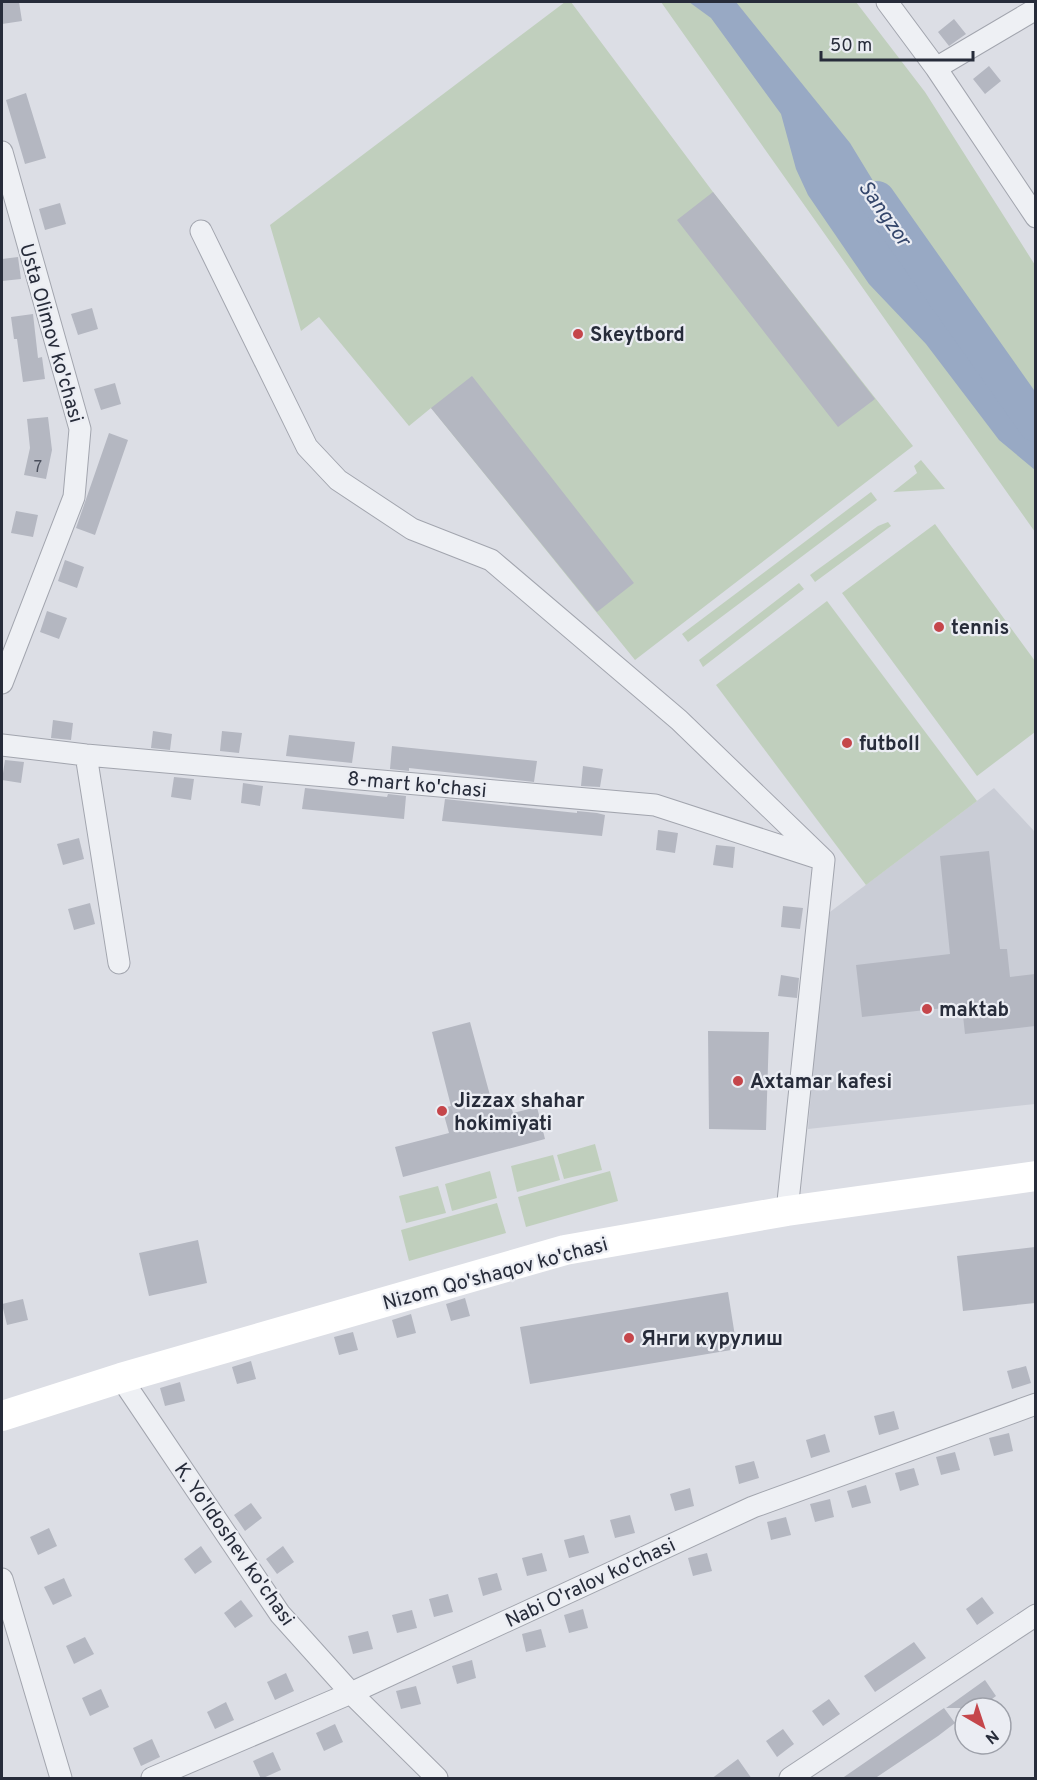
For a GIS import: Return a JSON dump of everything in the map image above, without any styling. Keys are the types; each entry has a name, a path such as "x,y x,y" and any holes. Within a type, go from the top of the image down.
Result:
{"main road":[{"name":"Nizom Qo'shaqov ko'chasi","path":"2,1415 121,1378 565,1250 788,1211 1035,1176"}],"street":[{"path":"887,2 936,68 1035,217"},
{"path":"936,68 1035,9"},
{"name":"Usta Olimov ko'chasi","path":"2,152 80,429 74,497 2,683"},
{"path":"201,231 308,447 338,480 412,529 491,560 679,720 824,860 788,1211"},
{"name":"8-mart ko'chasi","path":"2,745 86,755 655,805 824,860"},
{"path":"86,755 119,963"},
{"name":"K. Yo'ldoshev ko'chasi","path":"121,1378 280,1614 351,1693 437,1779"},
{"name":"Nabi O'ralov ko'chasi","path":"152,1779 351,1693 753,1507 1035,1404"},
{"path":"2,1579 61,1779"},
{"path":"790,1779 1035,1616"}],"shaded area":[{"name":"maktab","path":"994,788 1035,832 1035,1104 808,1129 826,915"}],"green space":[{"name":"Skeytbord","path":"565,2 571,2 713,192 913,446 635,660 431,408 409,426 319,317 301,331 270,225"},
{"path":"661,2 856,2 925,92 1035,265 1035,532"},
{"path":"921,460 945,489 893,492 917,473 914,466"},
{"path":"871,492 877,500 688,642 682,634"},
{"path":"888,522 891,526 815,582 810,575 878,526"},
{"name":"tennis","path":"935,524 1035,661 1035,732 977,776 842,593"},
{"path":"799,583 804,589 703,667 699,660"},
{"name":"futboll","path":"827,601 977,801 866,885 716,685"},
{"path":"595,1144 602,1170 564,1179 557,1155"},
{"path":"553,1155 560,1180 517,1192 511,1166"},
{"path":"490,1171 497,1198 452,1211 445,1184"},
{"path":"610,1171 618,1201 526,1227 518,1197"},
{"path":"438,1186 446,1213 406,1223 399,1196"},
{"path":"497,1203 506,1233 409,1261 401,1230"}],"water":[{"path":"689,2 736,2 850,143 900,225 930,304 1005,399 1035,424 1035,470 999,440 926,344 869,284 808,195 796,169 781,114 711,18"}],"building":[{"path":"2,2 19,2 22,21 2,24"},
{"path":"954,19 966,34 949,46 938,32"},
{"path":"989,66 1001,81 985,94 973,79"},
{"path":"26,93 46,158 25,164 6,100"},
{"path":"713,192 875,399 838,427 677,220"},
{"path":"60,203 66,224 45,230 39,209"},
{"path":"18,257 21,279 2,281 2,259"},
{"path":"92,308 98,329 78,335 71,314"},
{"path":"33,314 38,358 42,357 45,379 23,382 17,339 14,339 11,317"},
{"path":"472,376 634,583 597,612 431,408"},
{"path":"115,383 121,404 101,410 94,389"},
{"path":"48,417 52,450 46,479 24,475 30,448 27,419"},
{"path":"109,433 128,440 95,535 76,528"},
{"path":"16,511 38,515 33,537 11,533"},
{"path":"65,560 84,567 77,588 58,581"},
{"path":"47,611 67,618 59,639 40,632"},
{"path":"53,720 73,723 71,740 51,738"},
{"path":"153,731 172,734 170,750 151,748"},
{"path":"222,731 242,733 239,753 220,751"},
{"path":"289,735 355,742 352,763 286,756"},
{"path":"392,746 537,761 534,782 409,768 409,771 390,769"},
{"path":"5,760 24,762 21,783 2,780"},
{"path":"583,766 603,769 600,787 581,786"},
{"path":"174,777 194,779 191,800 171,797"},
{"path":"243,783 263,786 260,806 241,803"},
{"path":"305,788 387,797 388,794 406,796 404,819 302,809"},
{"path":"445,799 577,813 577,811 597,813 605,815 602,836 442,821"},
{"path":"658,830 678,833 675,853 656,850"},
{"path":"79,838 84,859 63,865 57,844"},
{"path":"716,845 735,847 733,868 713,865"},
{"path":"989,851 1000,949 1007,949 1010,977 1035,974 1035,1026 965,1034 962,1006 862,1017 856,965 950,954 940,856"},
{"path":"90,903 95,924 74,930 68,909"},
{"path":"783,906 803,908 800,929 781,927"},
{"path":"781,975 799,978 797,998 778,996"},
{"path":"470,1022 491,1099 508,1095 513,1113 537,1107 545,1139 403,1177 395,1147 449,1133 442,1108 451,1106 432,1032"},
{"name":"Axtamar kafesi","path":"708,1031 769,1032 766,1130 709,1129"},
{"path":"198,1240 207,1283 149,1296 139,1253"},
{"path":"1035,1247 1035,1303 963,1311 957,1256"},
{"name":"Янги курулиш","path":"728,1292 737,1349 530,1384 520,1327"},
{"path":"465,1298 470,1316 451,1321 446,1304"},
{"path":"23,1299 28,1320 7,1325 2,1304"},
{"path":"411,1314 416,1333 397,1338 392,1320"},
{"path":"353,1332 358,1350 339,1355 334,1337"},
{"path":"251,1361 256,1379 237,1384 232,1367"},
{"path":"1026,1366 1031,1383 1012,1389 1007,1371"},
{"path":"180,1382 185,1401 165,1406 160,1388"},
{"path":"894,1411 899,1429 879,1435 874,1416"},
{"path":"1009,1433 1013,1451 994,1456 989,1438"},
{"path":"825,1434 830,1452 811,1458 806,1440"},
{"path":"955,1452 960,1470 941,1475 936,1457"},
{"path":"754,1461 759,1478 739,1484 735,1466"},
{"path":"914,1468 919,1485 900,1491 895,1473"},
{"path":"866,1485 871,1503 852,1508 847,1491"},
{"path":"690,1488 694,1506 675,1511 670,1494"},
{"path":"830,1499 834,1517 815,1522 810,1504"},
{"path":"251,1503 262,1518 245,1531 234,1515"},
{"path":"630,1515 635,1533 615,1538 610,1520"},
{"path":"786,1517 791,1535 771,1540 767,1522"},
{"path":"49,1528 57,1546 38,1555 30,1537"},
{"path":"584,1535 589,1553 569,1558 564,1540"},
{"path":"201,1546 212,1562 195,1574 184,1559"},
{"path":"283,1546 294,1562 277,1574 266,1559"},
{"path":"542,1553 547,1571 527,1576 522,1558"},
{"path":"707,1553 712,1571 693,1576 688,1558"},
{"path":"497,1573 502,1590 483,1596 478,1578"},
{"path":"64,1578 72,1596 53,1605 44,1587"},
{"path":"448,1594 453,1612 434,1617 429,1599"},
{"path":"982,1597 994,1613 977,1625 966,1609"},
{"path":"241,1600 253,1616 235,1628 224,1613"},
{"path":"583,1609 588,1628 569,1633 564,1615"},
{"path":"412,1610 417,1628 397,1633 392,1615"},
{"path":"541,1629 546,1647 526,1652 522,1634"},
{"path":"368,1631 373,1649 353,1654 348,1636"},
{"path":"85,1637 94,1654 74,1664 66,1646"},
{"path":"914,1642 926,1658 875,1692 864,1676"},
{"path":"472,1660 476,1678 457,1684 452,1666"},
{"path":"286,1673 294,1691 275,1700 267,1682"},
{"path":"985,1680 996,1696 963,1696"},
{"path":"416,1686 421,1704 401,1709 396,1691"},
{"path":"101,1689 109,1707 90,1716 82,1698"},
{"path":"829,1699 840,1714 823,1726 812,1711"},
{"path":"226,1702 234,1720 215,1729 207,1712"},
{"path":"944,1708 953,1720 953,1725 938,1736 874,1779 841,1779"},
{"path":"335,1724 343,1742 324,1751 316,1733"},
{"path":"783,1729 794,1744 777,1757 766,1741"},
{"path":"152,1739 160,1757 141,1766 133,1748"},
{"path":"273,1752 281,1770 261,1779 253,1761"},
{"path":"738,1759 752,1779 711,1779"}],"waterway":[{"name":"Sangzor","path":"877,199 1036,424"}],"place":[{"name":"Skeytbord","path":"578,334"},
{"name":"tennis","path":"939,627"},
{"name":"futboll","path":"847,743"},
{"name":"maktab","path":"927,1009"},
{"name":"Axtamar kafesi","path":"738,1081"},
{"name":"Jizzax shahar hokimiyati","path":"442,1111"},
{"name":"Янги курулиш","path":"629,1338"}]}
